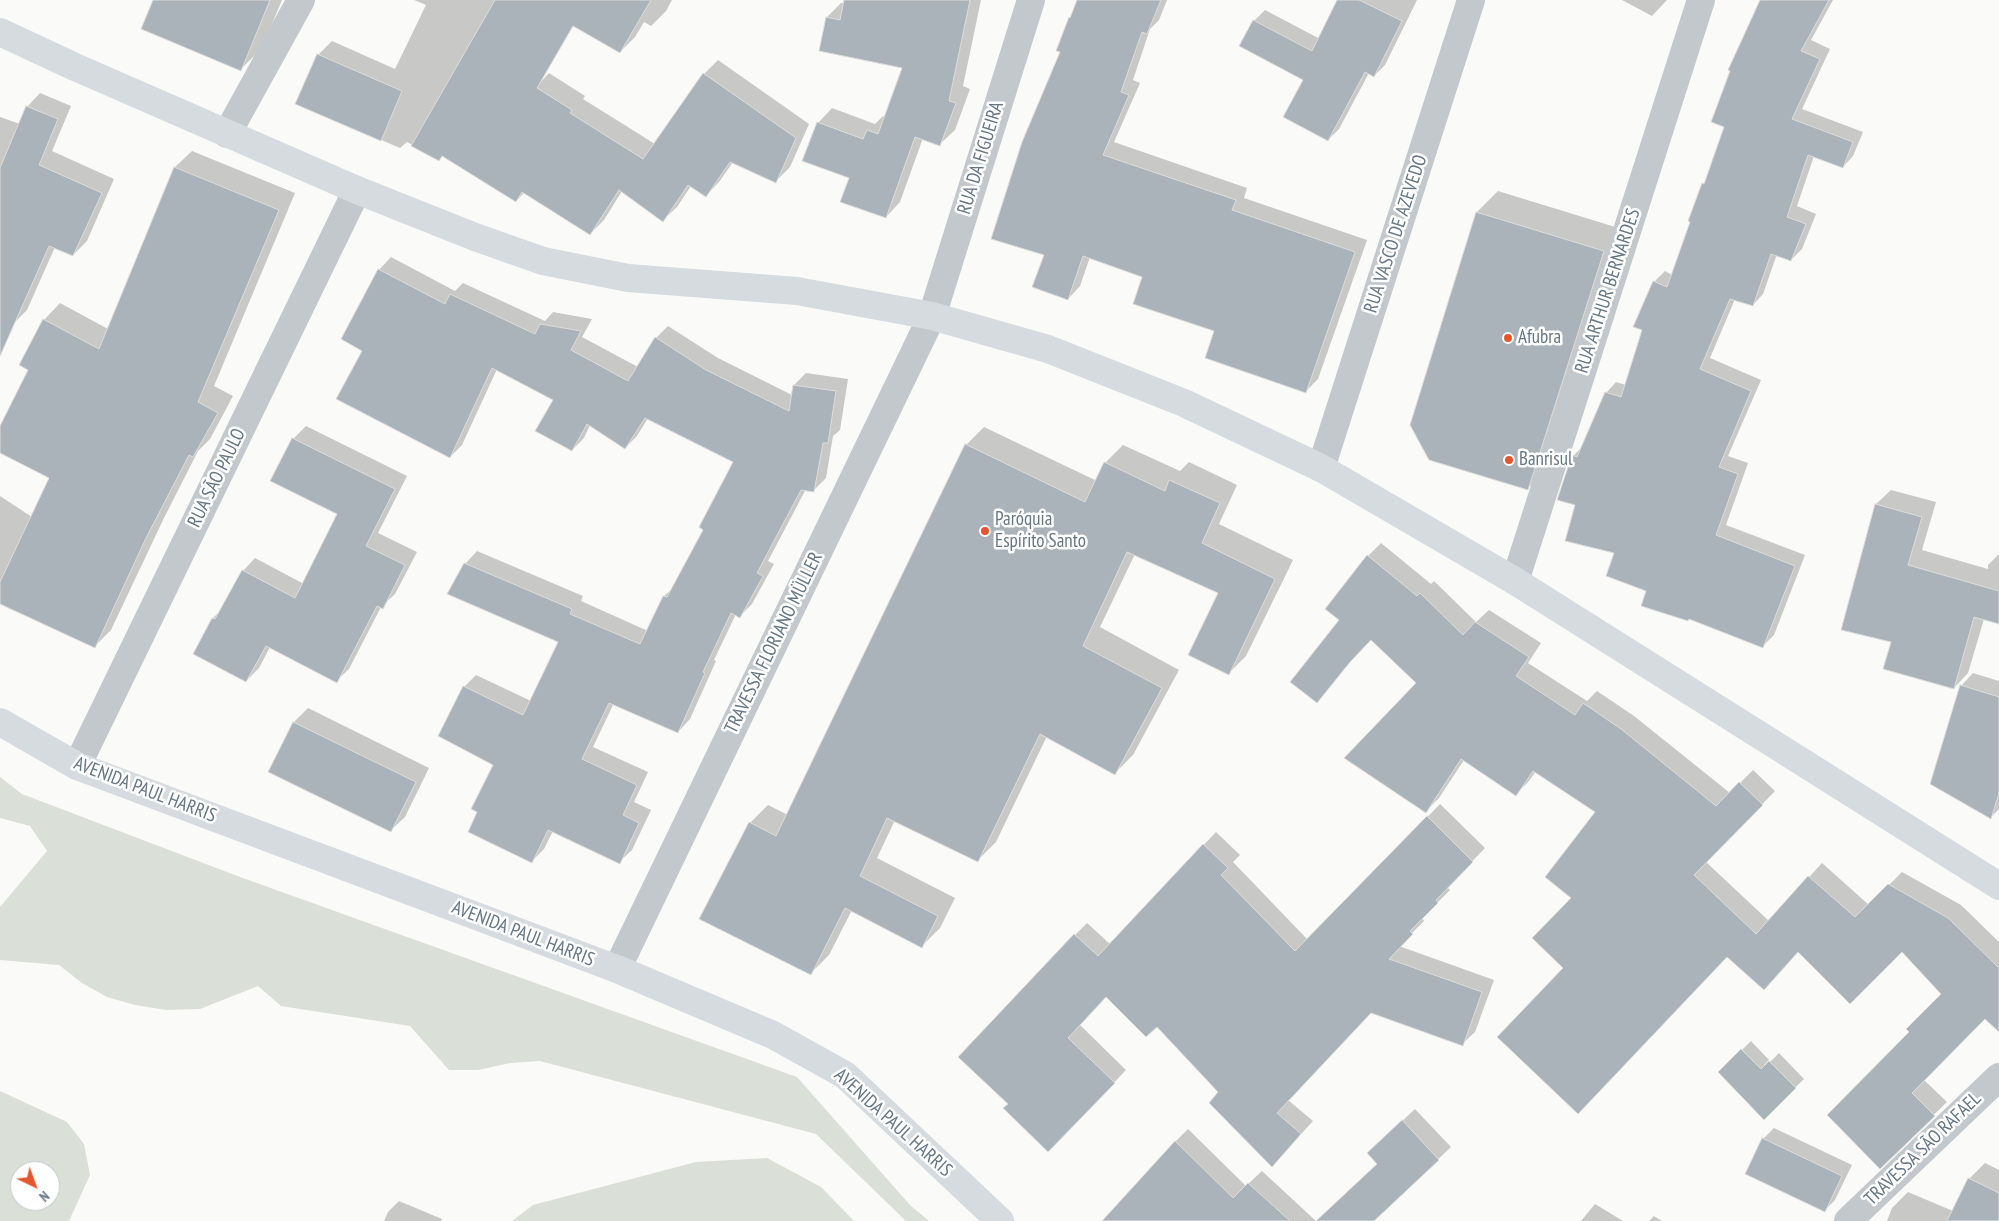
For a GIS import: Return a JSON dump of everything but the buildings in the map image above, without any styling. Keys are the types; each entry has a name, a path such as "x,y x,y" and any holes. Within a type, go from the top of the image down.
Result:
{"main road":[{"path":"0,32 74,67 357,190 475,237 543,261 628,278 797,291 932,316 1048,349 1184,403 1321,468 1515,581 1999,886"},
{"name":"AVENIDA PAUL HARRIS","path":"0,722 77,766 617,970 773,1035 845,1075 1000,1221"}],"street":[{"path":"227,134 301,0"},
{"name":"RUA DA FIGUEIRA","path":"932,316 1031,0"},
{"name":"RUA VASCO DE AZEVEDO","path":"1321,468 1471,0"},
{"name":"RUA ARTHUR BERNARDES","path":"1515,581 1701,0"},
{"name":"RUA SÃO PAULO","path":"77,766 357,190"},
{"name":"TRAVESSA FLORIANO MÜLLER","path":"617,970 932,316"},
{"name":"TRAVESSA SÃO RAFAEL","path":"1848,1221 1999,1077"}],"shaded area":[{"path":"0,777 22,794 240,877 797,1077 910,1205 929,1221 906,1221 816,1134 540,1061 510,1063 478,1070 449,1070 410,1026 281,1006 258,986 200,1009 166,1010 135,1005 107,997 82,983 59,965 0,960 0,907 47,851 30,826 0,818"},
{"path":"0,1091 67,1122 84,1144 90,1175 69,1221 0,1221"},
{"path":"767,1158 821,1187 854,1221 512,1221 533,1205 696,1162"}],"place":[{"name":"Afubra","path":"1508,338"},
{"name":"Banrisul","path":"1509,460"},
{"name":"Paróquia Espírito Santo","path":"985,531"}]}
